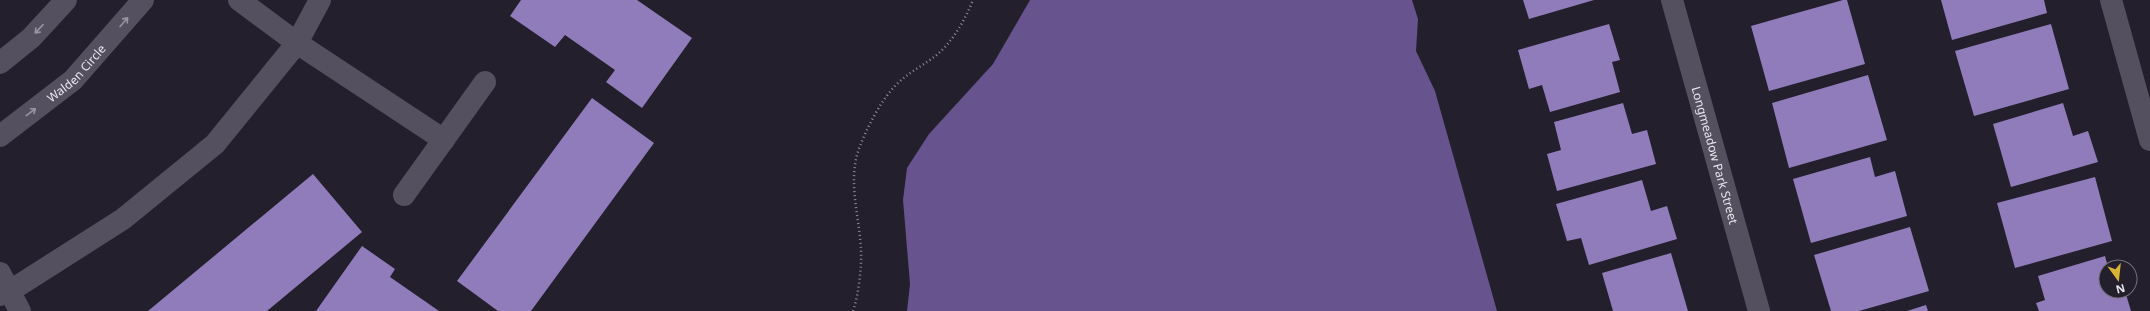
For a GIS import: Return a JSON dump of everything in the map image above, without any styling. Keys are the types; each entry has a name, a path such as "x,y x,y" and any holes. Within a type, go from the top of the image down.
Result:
{"street":[{"path":"0,63 30,38 66,0"},
{"name":"Walden Circle","path":"0,136 73,80 143,0"},
{"path":"239,0 297,43 444,140"},
{"path":"20,311 3,286 123,219 215,144 297,43 320,0"},
{"name":"Longmeadow Park Street","path":"1672,0 1759,311"},
{"path":"2111,0 2150,140"},
{"path":"404,195 485,82"}],"path":[{"path":"853,311 856,301 861,262 854,174 860,148 872,120 894,87 906,76 938,53 957,31 967,15 973,0"}],"shaded area":[{"path":"1030,0 1412,0 1418,19 1416,51 1435,91 1497,311 907,311 910,284 903,200 907,168 929,134 993,64"}],"building":[{"path":"521,0 637,0 692,38 642,108 606,82 615,70 565,35 555,47 510,16"},
{"path":"1523,0 1594,0 1529,19"},
{"path":"1847,0 1865,64 1769,91 1751,26"},
{"path":"1941,0 2044,0 2047,13 1952,40"},
{"path":"1609,24 1620,60 1612,62 1620,92 1550,112 1542,85 1529,89 1518,50"},
{"path":"2051,24 2069,89 1974,116 1955,51"},
{"path":"1868,75 1887,140 1789,168 1772,103"},
{"path":"592,98 654,143 531,311 498,311 457,281"},
{"path":"1623,103 1632,134 1647,130 1656,164 1557,191 1547,154 1561,150 1554,122"},
{"path":"2063,103 2073,136 2088,131 2098,162 2011,187 1993,124"},
{"path":"1870,157 1875,177 1895,171 1907,216 1811,243 1793,179"},
{"path":"313,174 362,232 267,311 148,311"},
{"path":"2095,177 2112,241 2015,268 1997,203"},
{"path":"1642,180 1651,211 1667,206 1677,239 1589,265 1581,238 1567,241 1556,204"},
{"path":"1910,227 1929,291 1859,311 1831,311 1814,255"},
{"path":"362,246 395,269 390,277 439,311 316,311"},
{"path":"1671,253 1688,311 1613,311 1602,273"},
{"path":"2105,256 2106,259 2098,259 2098,299 2127,299 2131,311 2039,311 2036,303 2045,300 2038,276"},
{"path":"1926,305 1928,311 1907,311"}]}
